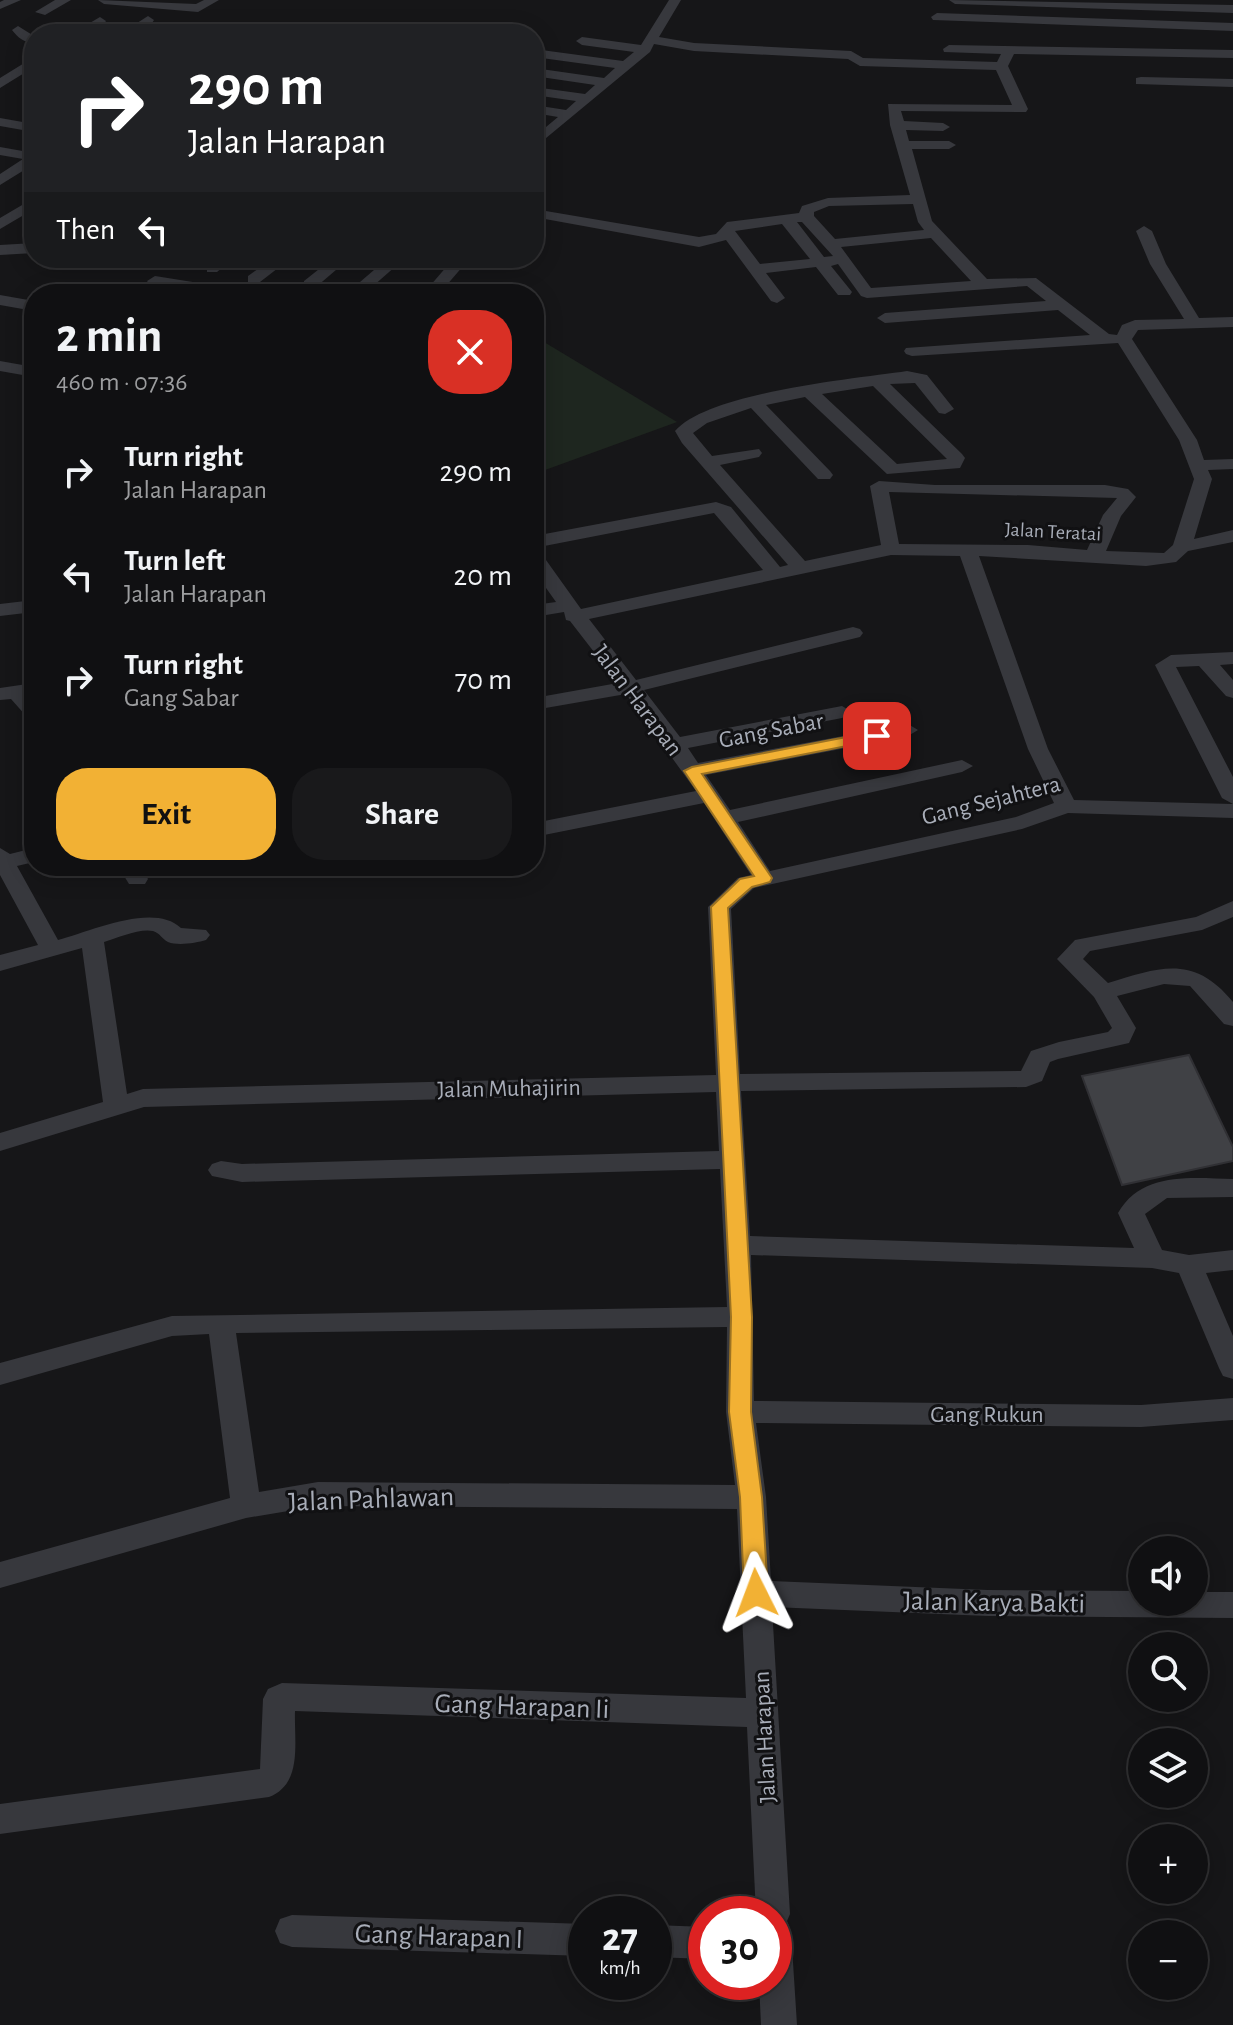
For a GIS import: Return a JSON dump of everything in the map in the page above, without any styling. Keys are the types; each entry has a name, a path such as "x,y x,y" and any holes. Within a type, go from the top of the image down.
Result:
{"street":[{"path":"1,6 15,0"},
{"path":"41,12 65,0"},
{"path":"104,0 198,8 213,0"},
{"path":"544,129 568,114 648,44 675,0"},
{"path":"955,0 1233,9"},
{"path":"1110,5 1119,52"},
{"path":"937,17 1163,25 1233,37"},
{"path":"958,18 966,42"},
{"path":"142,24 148,20"},
{"path":"908,85 958,86 1001,66 1014,46 1013,20"},
{"path":"95,24 100,21"},
{"path":"1065,23 1070,51"},
{"path":"1163,25 1172,53"},
{"path":"1211,32 1233,27"},
{"path":"18,30 24,36"},
{"path":"1211,32 1226,54"},
{"path":"582,41 851,55 908,85 958,86 1022,108 1001,66"},
{"path":"949,49 966,42 1070,51 1226,54"},
{"path":"544,54 625,65"},
{"path":"0,84 24,73"},
{"path":"544,73 606,82"},
{"path":"1141,81 1233,83"},
{"path":"908,85 893,107 925,222 982,283"},
{"path":"544,92 587,98"},
{"path":"544,110 568,114"},
{"path":"0,122 24,126"},
{"path":"897,125 943,127"},
{"path":"902,145 949,145"},
{"path":"0,151 24,156"},
{"path":"0,181 24,165"},
{"path":"919,199 828,202 807,209 806,217 831,244 867,293 1030,281 1114,339 1165,400 1199,465 1203,479 1182,547"},
{"path":"0,209 18,213"},
{"path":"0,225 24,209"},
{"path":"544,215 699,242 715,240 732,225 806,217"},
{"path":"786,219 844,292"},
{"path":"727,231 777,298"},
{"path":"1144,231 1158,264 1195,324"},
{"path":"831,244 934,233"},
{"path":"0,250 24,249"},
{"path":"756,269 843,260"},
{"path":"254,279 269,268"},
{"path":"310,284 330,268"},
{"path":"366,284 385,268"},
{"path":"440,284 453,268"},
{"path":"155,281 176,284"},
{"path":"0,300 24,304"},
{"path":"1047,344 1029,326 1014,321 889,324 1063,305"},
{"path":"912,351 1114,339 1135,325 1233,322"},
{"path":"0,366 24,370"},
{"path":"799,566 684,431 692,423 754,402 915,376 921,379 945,409"},
{"path":"810,392 893,470 954,464 956,458 878,381"},
{"path":"754,402 824,475"},
{"path":"708,462 753,453"},
{"path":"1199,465 1233,464"},
{"path":"891,549 879,486 1122,493 1127,497 1112,515 1095,554"},
{"path":"544,540 716,507 725,511 773,571"},
{"name":"Jalan Teratai","path":"544,611 570,611 891,549 1095,554 1146,560 1169,558 1182,547 1233,536"},
{"path":"967,549 1038,749 1066,806"},
{"name":"Jalan Harapan","path":"544,572 726,818 764,878 746,883 719,907 741,1317 740,1412 751,1497 772,1896"},
{"path":"0,610 24,607"},
{"path":"544,702 631,687 853,633"},
{"path":"1233,658 1171,661 1165,665 1166,673 1233,798"},
{"path":"1204,659 1233,692"},
{"path":"673,745 842,712"},
{"name":"Gang Sabar","path":"692,771 908,730"},
{"path":"726,818 962,766"},
{"path":"544,828 709,795"},
{"name":"Gang Sejahtera","path":"764,878 1022,822 1066,806 1233,811"},
{"path":"24,857 1,860 52,950"},
{"path":"1233,908 1202,923 1083,945 1069,959 1103,992 1175,975 1190,977 1200,982 1233,1018"},
{"path":"0,963 157,923 164,925 175,936 198,935"},
{"path":"92,940 116,1106"},
{"name":"Jalan Muhajirin","path":"0,1142 143,1098 1026,1079 1033,1075 1040,1057 1051,1051 1120,1037 1124,1028 1103,992"},
{"path":"221,1170 242,1173 733,1160"},
{"path":"1152,1258 1131,1213 1141,1198 1163,1188 1233,1188"},
{"path":"737,1245 1152,1258 1189,1265 1233,1260"},
{"path":"1189,1265 1233,1368"},
{"path":"0,1374 172,1326 741,1317"},
{"path":"221,1323 246,1506"},
{"name":"Gang Rukun","path":"740,1412 1141,1416 1233,1409"},
{"name":"Jalan Pahlawan","path":"0,1575 246,1506 318,1494 751,1497"},
{"name":"Jalan Karya Bakti","path":"756,1593 988,1603 1233,1605"},
{"name":"Gang Harapan Ii","path":"0,1819 273,1780 279,1699 282,1697 762,1713"},
{"name":"Gang Harapan I","path":"292,1931 568,1939"},
{"path":"777,2000 779,2025"}],"shaded area":[{"path":"544,342 677,422 544,470"}],"building":[{"path":"1189,1055 1233,1147 1233,1161 1122,1185 1082,1076"}],"route":[{"path":"756,1593 751,1497 740,1412 741,1317 719,907 746,883 764,878 692,771 877,736"}]}
